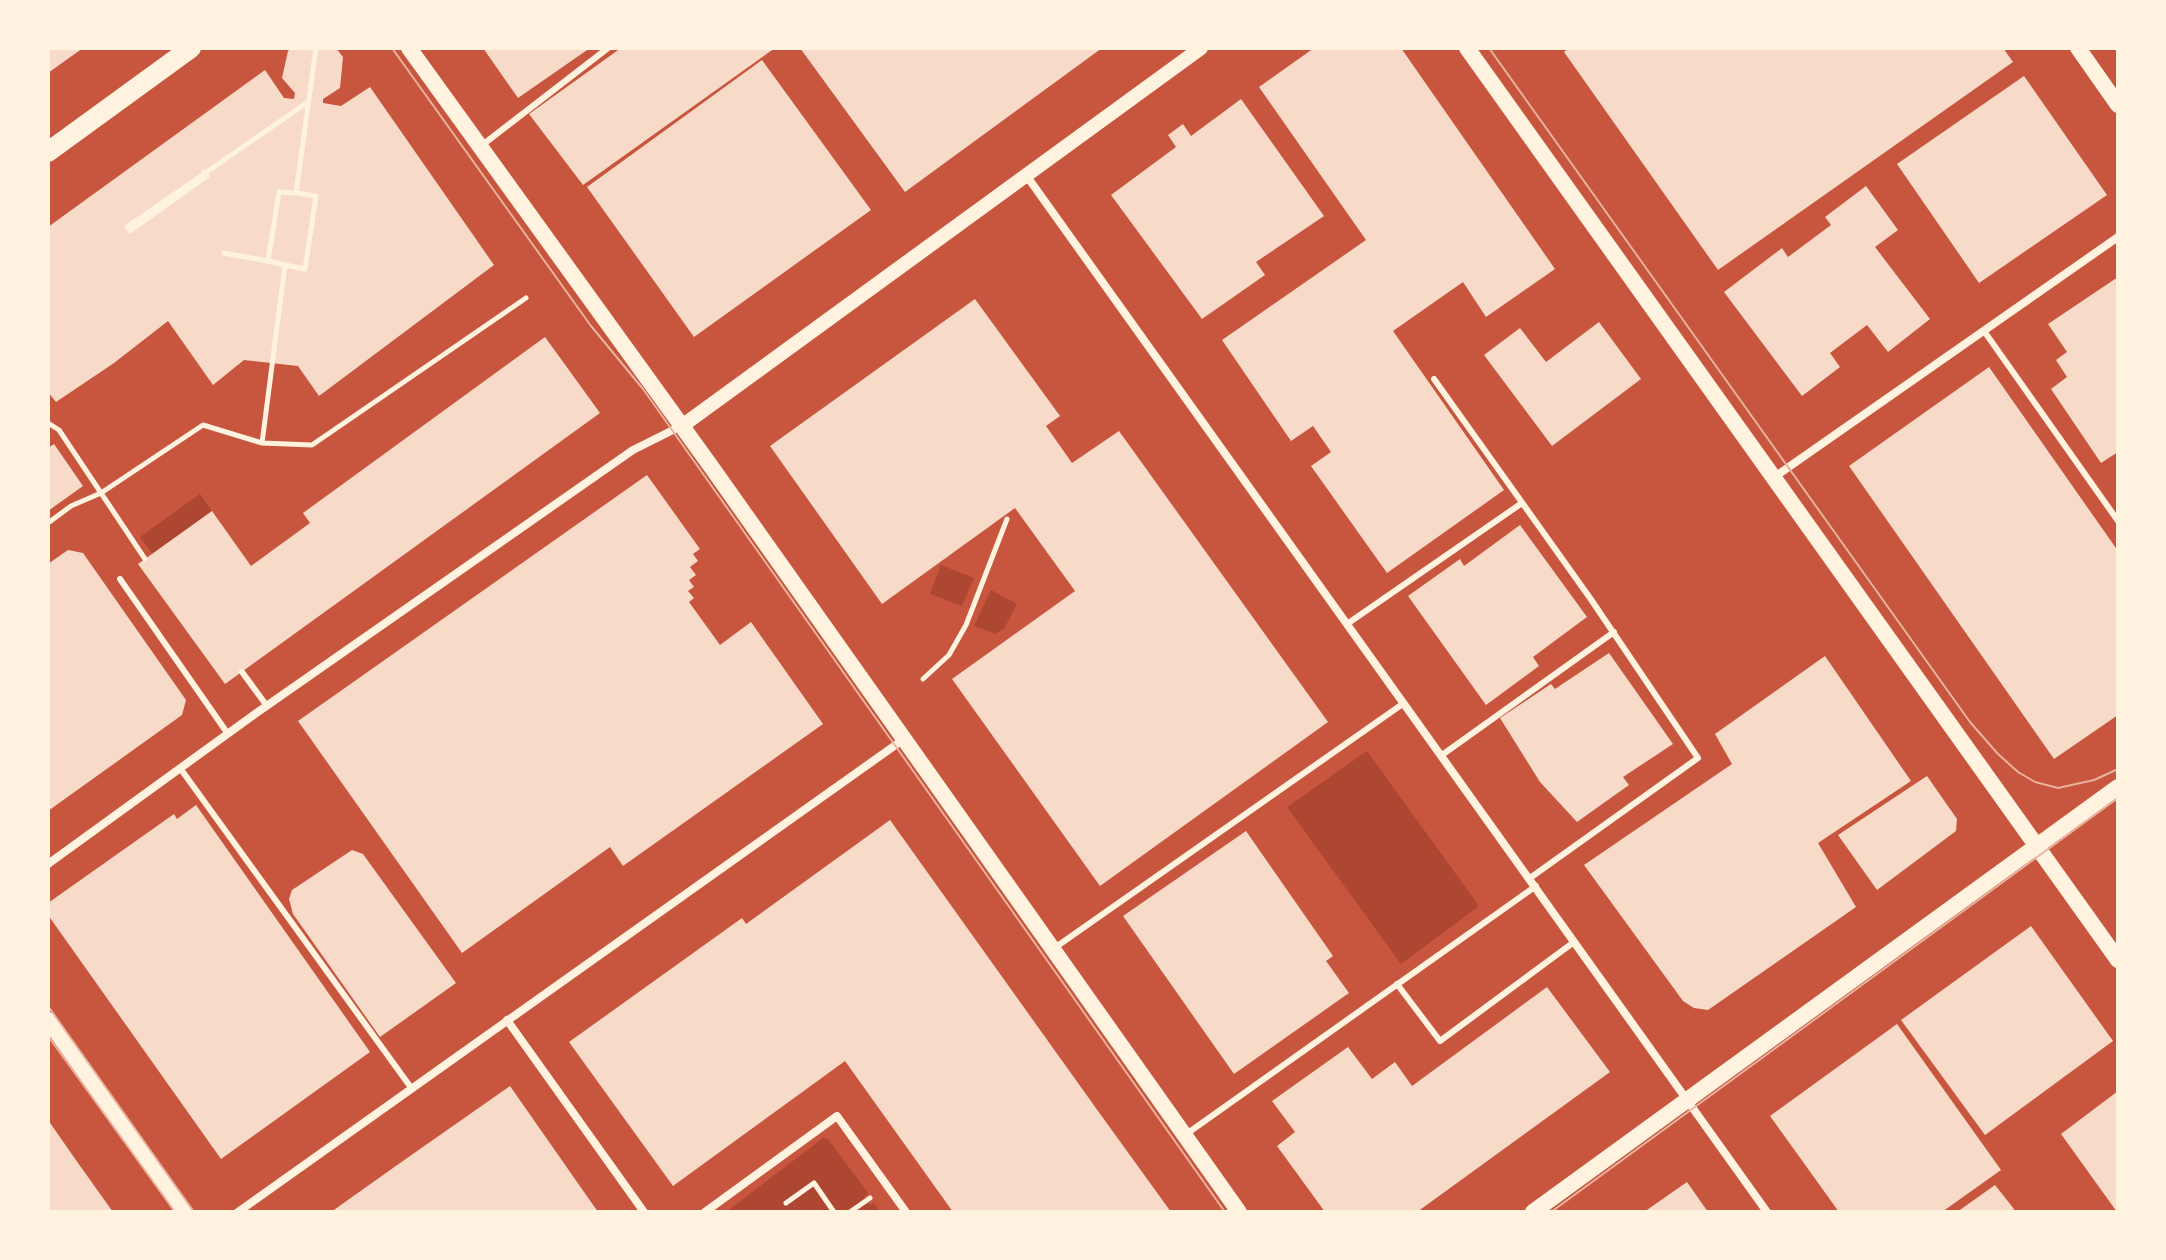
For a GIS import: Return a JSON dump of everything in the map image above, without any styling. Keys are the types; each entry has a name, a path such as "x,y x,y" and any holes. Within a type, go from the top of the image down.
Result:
{"main road":[{"path":"48,152 191,48"},
{"path":"409,48 682,426 1239,1212"},
{"path":"1467,48 2118,960"},
{"path":"2078,48 2110,86 2118,105"},
{"path":"1533,1212 2118,787"},
{"path":"48,1020 184,1212"}],"street":[{"path":"48,864 267,706 633,450 682,426 1201,48"},
{"path":"1026,175 1767,1212"},
{"path":"1773,478 2118,237"},
{"path":"238,1212 904,739"},
{"path":"507,1020 644,1212"},
{"path":"705,1212 837,1116 906,1212"}],"lane":[{"path":"480,147 608,48"},
{"path":"1984,331 2118,521"},
{"path":"1185,1135 1397,984 1698,758 1614,632 1434,379"},
{"path":"1347,624 1522,503"},
{"path":"120,579 228,734"},
{"path":"1442,755 1614,632"},
{"path":"242,672 267,706"},
{"path":"1053,949 1404,703"},
{"path":"180,768 412,1089"},
{"path":"1397,984 1440,1041 1574,942"}],"path":[{"path":"296,193 316,48"},
{"path":"129,229 309,101"},
{"path":"224,253 305,269 316,196 279,192 268,261"},
{"path":"262,443 285,265"},
{"path":"48,523 71,506 101,493 203,425 262,443 312,445 526,298"},
{"path":"48,423 59,430 145,559"},
{"path":"923,679 949,655 966,625 1007,519"},
{"path":"786,1203 814,1183 834,1212"}],"shaded area":[{"path":"200,494 212,511 153,554 140,537"},
{"path":"941,565 974,578 962,606 930,594"},
{"path":"991,590 1017,604 1004,629 995,634 974,626"},
{"path":"1367,751 1479,906 1401,964 1287,807"},
{"path":"823,1138 828,1139 868,1193 864,1197 870,1205 874,1203 881,1212 726,1212"}],"building":[{"path":"48,48 83,48 48,73"},
{"path":"291,48 336,48 343,57 340,88 323,99 323,103 341,106 370,87 494,265 319,396 298,366 244,360 213,385 168,321 56,402 48,392 48,227 265,70 284,98 294,99 295,93 282,78"},
{"path":"483,48 590,48 518,98"},
{"path":"621,48 775,48 583,185 529,114"},
{"path":"800,48 1102,48 905,192"},
{"path":"1314,48 1401,48 1555,269 1486,317 1463,282 1393,331 1504,490 1387,573 1311,466 1331,452 1313,426 1291,441 1222,340 1366,240 1259,87"},
{"path":"1569,48 2003,48 2013,62 1718,270 1564,52"},
{"path":"762,60 871,210 694,337 587,187"},
{"path":"2024,76 2107,195 1979,283 1897,164"},
{"path":"1241,99 1324,216 1256,262 1265,275 1202,319 1111,195 1176,147 1168,135 1183,124 1191,136"},
{"path":"1866,186 1898,230 1875,247 1930,319 1888,352 1867,325 1830,353 1840,367 1802,396 1724,292 1782,248 1788,257 1831,225 1825,217"},
{"path":"2118,277 2118,452 2101,463 2051,389 2067,377 2056,360 2067,352 2048,324"},
{"path":"975,299 1060,416 1046,426 1072,463 1119,431 1328,722 1100,886 952,679 1075,591 1015,508 882,604 770,446"},
{"path":"1599,322 1641,379 1552,446 1484,355 1520,328 1546,362"},
{"path":"545,337 600,413 225,684 138,564 212,511 251,566 310,523 303,513"},
{"path":"1989,367 2118,551 2118,715 2054,759 1849,466"},
{"path":"54,444 83,486 48,511 48,448"},
{"path":"647,475 700,549 693,554 698,561 690,567 696,575 689,580 694,587 688,591 694,598 689,602 720,645 751,622 823,724 623,866 610,847 462,953 298,721"},
{"path":"1520,525 1587,617 1533,657 1539,666 1486,705 1408,596 1460,559 1464,566"},
{"path":"68,550 83,553 186,700 182,715 48,811 48,564"},
{"path":"1609,653 1673,744 1623,777 1629,785 1577,822 1540,782 1500,718 1551,684 1555,689"},
{"path":"1825,656 1911,781 1818,843 1856,907 1708,1010 1694,1008 1683,1001 1584,865 1732,764 1715,734"},
{"path":"1927,776 1957,819 1956,831 1877,890 1838,835"},
{"path":"196,805 370,1052 221,1159 48,915 48,903 174,814 177,819"},
{"path":"890,820 1171,1212 953,1212 845,1061 673,1186 569,1042 742,918 746,924"},
{"path":"1246,831 1333,956 1326,961 1349,993 1234,1074 1123,916"},
{"path":"352,850 363,854 456,983 380,1037 293,914 289,899 292,890"},
{"path":"2031,926 2113,1041 1985,1135 1901,1020"},
{"path":"1547,987 1610,1072 1417,1212 1325,1212 1277,1146 1295,1132 1272,1101 1348,1047 1372,1079 1395,1062 1412,1086"},
{"path":"1897,1024 2001,1170 1942,1212 1839,1212 1770,1116"},
{"path":"510,1086 598,1212 331,1212 400,1163"},
{"path":"2118,1091 2118,1212 2117,1212 2061,1134"},
{"path":"48,1120 78,1163 113,1212 48,1212"},
{"path":"1687,1182 1708,1212 1644,1212"},
{"path":"1995,1185 2014,1209 2012,1212 1957,1212"}],"tram line":[{"path":"392,48 591,326 643,389 1225,1212"},
{"path":"1489,48 1970,722 1998,754 2035,782 2058,788 2094,780 2118,769"},
{"path":"1551,1212 2118,798"},
{"path":"48,1006 194,1212"},
{"path":"48,1036 175,1212"}]}
